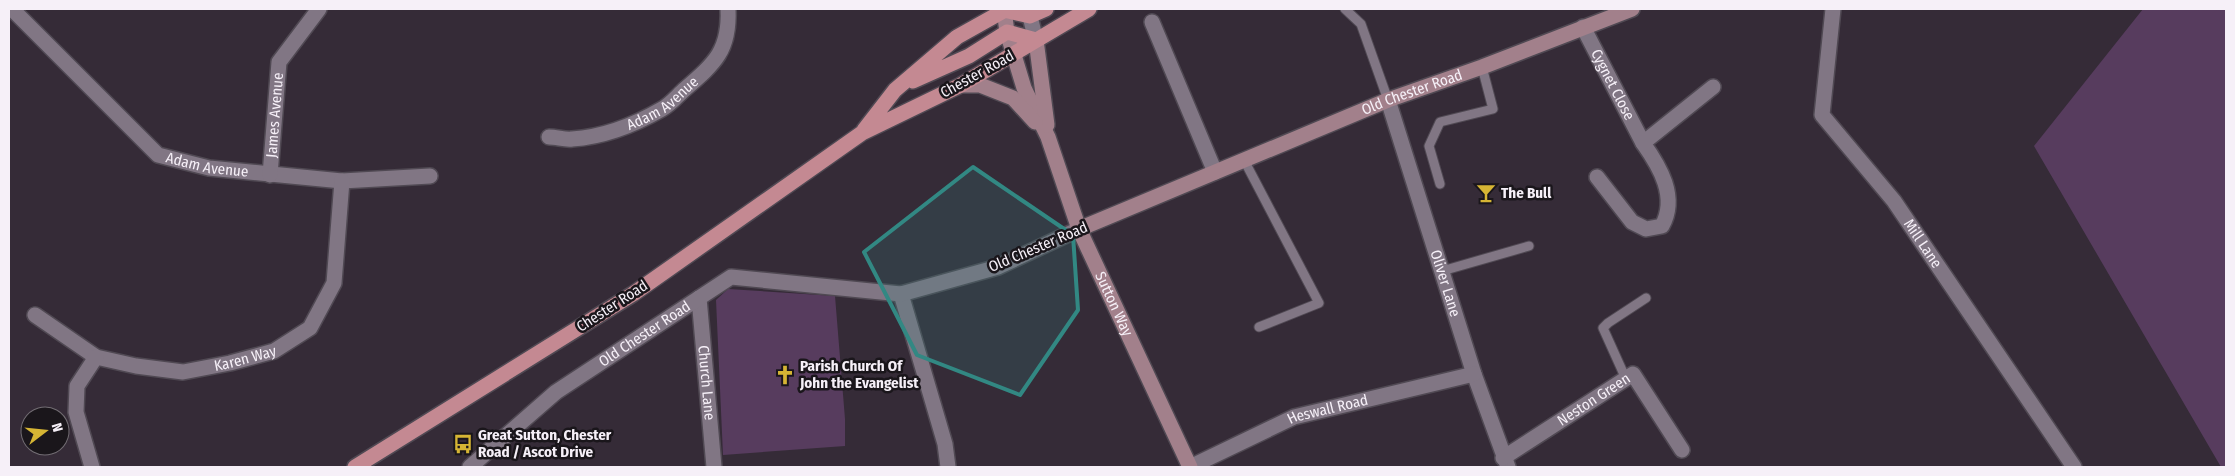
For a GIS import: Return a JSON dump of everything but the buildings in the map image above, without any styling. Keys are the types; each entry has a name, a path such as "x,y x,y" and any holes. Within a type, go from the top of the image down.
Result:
{"main road":[{"path":"1005,9 1029,12 1046,9"},
{"name":"Chester Road","path":"862,133 895,90 957,37 1005,9"},
{"name":"Sutton Way","path":"1005,9 1007,32 1024,88 1048,137 1079,229 1190,467"},
{"name":"Chester Road","path":"355,467 633,294 862,133 961,84 1089,9"},
{"name":"Old Chester Road","path":"1079,229 1388,100 1482,67 1631,9"},
{"path":"895,90 969,56 1007,32 1036,40"},
{"name":"Sutton Way","path":"1036,40 1048,137"},
{"name":"Sutton Way","path":"961,84 980,85 1013,98 1048,137"}],"street":[{"name":"James Avenue","path":"270,175 279,62 319,9"},
{"name":"Adam Avenue","path":"549,137 572,139 603,133 631,124 664,108 711,66 722,48 729,27 728,9"},
{"name":"Mill Lane","path":"1833,9 1822,115 1894,201 2074,467"},
{"name":"Adam Avenue","path":"13,12 158,155 209,168 342,181 430,176"},
{"path":"1029,12 1036,40"},
{"path":"1152,22 1215,172"},
{"name":"Cygnet Close","path":"1583,27 1643,143 1658,163 1669,201 1668,216 1662,226 1646,228 1632,222 1597,178"},
{"path":"1643,143 1713,87"},
{"name":"Oliver Lane","path":"1388,100 1474,374 1506,463"},
{"name":"Karen Way","path":"34,315 96,357 136,366 183,372 230,363 274,351 310,328 334,283 342,181"},
{"name":"Old Chester Road","path":"470,467 556,392 731,277 901,294 998,267 1079,229"},
{"path":"901,294 944,444 948,467"},
{"name":"Church Lane","path":"699,298 714,467"},
{"path":"92,467 76,412 77,386 96,357"},
{"name":"Heswall Road","path":"1190,467 1294,417 1474,374"},
{"name":"Neston Green","path":"1506,463 1633,374 1682,450"}],"lane":[{"path":"1345,9 1362,24 1388,100"},
{"path":"1440,184 1429,146 1440,122 1493,109 1482,67"},
{"path":"1244,160 1319,303 1259,327"},
{"path":"1442,271 1529,246"},
{"path":"1626,379 1603,328 1608,322 1646,298"}],"highlighted area":[{"path":"973,167 1073,235 1078,310 1020,395 917,355 864,252"}],"shaded area":[{"path":"2143,9 2226,9 2226,467 2221,467 2034,146"},
{"path":"728,289 835,296 845,419 845,446 723,455 716,300"}],"place":[{"name":"The Bull","path":"1486,193"},
{"name":"Parish Church Of John the Evangelist","path":"785,375"},
{"name":"Great Sutton, Chester Road / Ascot Drive","path":"463,444"}]}
